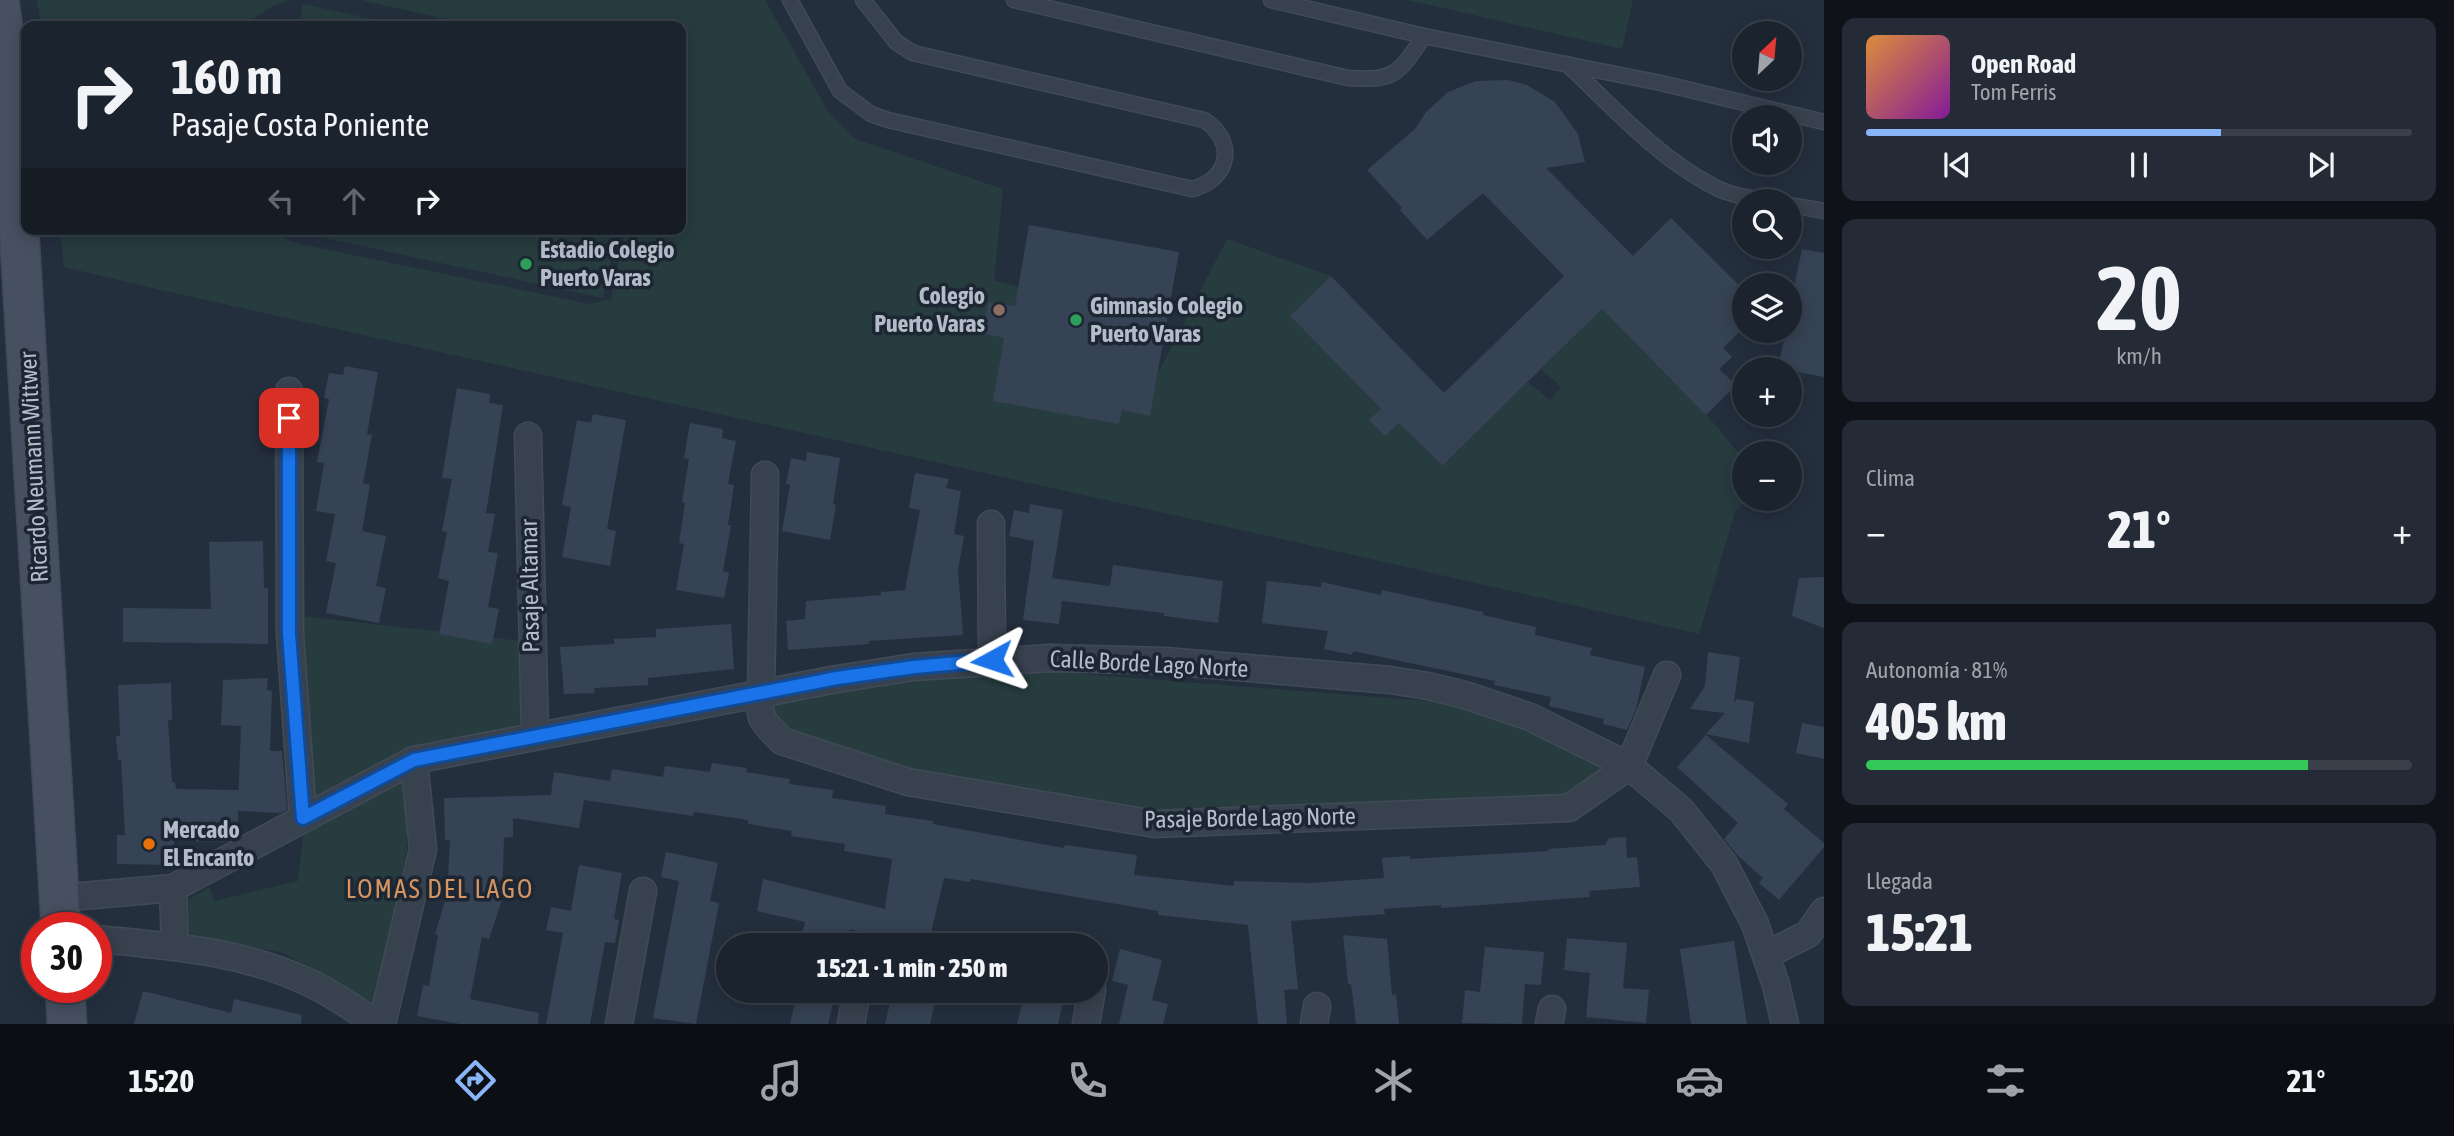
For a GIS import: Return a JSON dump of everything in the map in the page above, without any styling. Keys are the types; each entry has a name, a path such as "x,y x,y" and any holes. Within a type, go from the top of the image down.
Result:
{"street":[{"name":"Ricardo Neumann Wittwer","path":"0,6 10,79 60,912"},
{"path":"289,391 289,634 303,818"},
{"name":"Pasaje Altamar","path":"528,436 535,736"},
{"name":"Pasaje Borde Lago Norte","path":"765,475 759,712 766,725 782,741 908,782 1155,824 1569,808 1629,766"},
{"path":"991,524 992,660"},
{"name":"Calle Borde Lago Norte","path":"65,912 173,888 414,760 761,695 837,678 914,667 1050,658 1165,662 1390,680 1428,686 1476,698 1531,718 1629,766 1665,795 1704,836 1741,894 1766,955 1785,1024"},
{"path":"1629,766 1667,676"},
{"path":"382,1024 423,849 414,760"},
{"path":"173,888 176,947"},
{"path":"620,1024 643,891"},
{"path":"1766,955 1808,934 1824,911"},
{"path":"112,941 176,947 242,958 275,968 312,984 377,1024"},
{"path":"66,1003 67,1024"},
{"path":"851,1024 855,1003"},
{"path":"1086,1024 1090,1003"}],"lane":[{"path":"790,0 840,91 871,114 1192,189 1212,181 1220,172 1225,149 1222,137 1204,120 914,52 896,42 863,0"},
{"path":"1014,0 1348,78 1390,77 1402,67 1424,36"},
{"path":"1271,0 1424,36 1661,83 1824,122"},
{"path":"1566,63 1681,167 1713,187 1732,194"},
{"path":"1802,207 1824,211"}],"green space":[{"path":"37,0 290,0 273,6 250,21 40,21"},
{"path":"361,0 765,0 829,113 855,139 1003,189 994,280 1019,287 1015,306 988,302 983,333 1004,338 1119,424 1122,410 1150,415 1157,375 1227,239 1331,276 1290,316 1381,409 1370,420 1385,436 1399,423 1441,466 1528,382 1550,400 1561,387 1541,369 1602,309 1706,414 1732,445 1732,511 1736,511 1699,634 64,267 61,235 277,235 300,244 590,304 611,299 625,235 686,235 686,21 455,21"},
{"path":"1408,0 1633,0 1622,49"},
{"path":"303,4 382,21 299,21"},
{"name":"Estadio Colegio Puerto Varas","path":"311,235 616,235 603,298"},
{"path":"302,616 520,641 524,726 397,754 310,802"},
{"path":"1008,668 1467,704 1614,771 1566,799 1155,815 910,774 786,732 749,705"},
{"path":"405,777 407,850 375,1004 284,953 190,936 188,900 210,887 214,901 298,881 303,835"}],"building":[{"path":"1508,80 1527,85 1555,102 1578,134 1585,162 1546,168 1633,256 1671,218 1732,278 1732,339 1723,348 1732,357 1719,369 1732,381 1732,389 1706,415 1602,309 1442,466 1399,423 1385,436 1369,420 1381,409 1290,316 1331,276 1444,393 1564,276 1483,193 1427,240 1367,170 1415,129 1426,112 1448,92 1476,81"},
{"name":"Gimnasio Colegio Puerto Varas","path":"1029,225 1179,252 1150,416 1122,410 1119,424 993,401 1004,338 982,333 988,302 1015,306"},
{"path":"1802,249 1824,253 1824,377 1802,373 1802,357 1780,357 1783,343 1802,343 1802,273 1797,273"},
{"path":"345,366 378,372 367,434 372,435 363,483 370,485 362,531 386,536 376,586 386,588 379,623 326,613 336,563 326,561 335,514 316,511 324,463 317,462 329,399 324,398 329,373 343,375"},
{"path":"457,388 490,394 489,403 503,405 486,513 495,514 488,552 498,553 488,607 499,609 492,644 439,634 449,581 438,578 447,532 442,531 452,479 442,478"},
{"path":"593,414 626,420 607,529 616,531 610,566 562,557 571,507 562,505 577,420 591,423"},
{"path":"690,423 723,429 722,438 736,441 728,484 734,485 723,571 729,573 724,598 676,590 684,544 679,543 689,459 684,458"},
{"path":"807,452 840,458 830,540 782,531 790,485 786,484 791,458 806,461"},
{"path":"915,473 949,479 946,488 961,491 954,534 964,536 958,570 963,635 788,650 786,621 805,619 806,601 881,595 881,592 905,590 920,510 909,508"},
{"path":"1030,504 1063,510 1052,578 1110,586 1113,565 1223,581 1218,623 1164,616 1164,613 1062,601 1059,624 1023,620 1034,541 1009,536 1014,510 1029,513"},
{"path":"263,541 264,588 268,588 268,644 123,642 123,608 211,609 209,542"},
{"path":"1824,577 1824,628 1792,616 1799,578"},
{"path":"1267,581 1321,587 1322,582 1381,595 1382,590 1483,612 1483,615 1536,627 1535,635 1592,648 1590,655 1645,667 1636,709 1627,730 1603,724 1604,719 1549,706 1551,697 1494,685 1495,681 1353,651 1352,655 1324,649 1328,631 1262,623"},
{"path":"731,624 734,669 648,678 648,685 594,688 595,693 564,694 560,647 614,644 614,639 656,637 656,629"},
{"path":"1708,652 1740,657 1734,703 1737,699 1754,702 1749,743 1706,734 1725,713 1690,709 1705,686"},
{"path":"268,678 267,690 272,691 270,751 282,751 287,810 281,813 238,811 238,836 226,842 174,841 173,865 117,864 117,835 125,835 121,760 118,760 116,736 120,736 118,685 171,683 172,720 168,720 172,782 175,782 176,789 239,790 241,726 221,725 223,680"},
{"path":"1802,723 1824,727 1824,759 1796,753"},
{"path":"1706,735 1788,804 1784,809 1824,843 1824,847 1779,900 1759,883 1763,878 1738,856 1724,839 1738,823 1677,767"},
{"path":"712,763 747,768 746,772 790,779 789,784 833,790 832,798 886,806 885,814 1064,848 1065,845 1137,855 1134,875 1234,886 1234,881 1310,883 1384,878 1382,858 1410,856 1410,859 1548,851 1605,845 1609,838 1626,837 1627,858 1637,857 1640,887 1589,891 1590,897 1441,908 1441,905 1384,909 1385,914 1291,921 1298,989 1284,990 1287,1024 1258,1024 1248,925 1158,915 1158,911 971,879 970,882 944,878 931,933 866,933 850,929 848,933 803,933 805,922 757,911 763,879 885,909 892,859 844,851 845,844 791,836 792,831 748,824 748,820 694,812 693,816 584,800 579,828 513,818 513,837 504,838 502,900 489,939 482,937 470,999 539,1013 538,1024 460,1024 417,1016 423,985 429,986 438,935 435,934 447,894 450,840 445,840 444,798 551,795 554,772 610,781 612,769 663,777 665,766 710,772"},
{"path":"666,852 718,863 710,901 719,903 696,1024 653,1018 679,881 661,877"},
{"path":"579,865 622,873 614,919 619,920 615,943 605,942 590,1024 546,1024 563,933 546,930 551,907 571,911"},
{"path":"1343,935 1387,939 1392,995 1396,994 1399,1024 1356,1024 1351,984 1348,984"},
{"path":"1567,938 1627,943 1623,988 1649,990 1646,1023 1586,1017 1590,973 1564,970"},
{"path":"1734,941 1747,1024 1691,1024 1680,949"},
{"path":"1485,947 1544,952 1541,985 1525,984 1522,1024 1462,1023 1465,990 1480,992"},
{"path":"1120,949 1162,960 1152,1000 1168,1004 1163,1024 1119,1024 1128,985 1112,981"},
{"path":"143,991 231,1013 234,999 302,1015 301,1024 134,1024"},
{"path":"795,1003 833,1003 828,1024 790,1024"},
{"path":"890,1003 935,1003 930,1024 885,1024"},
{"path":"1022,1003 1063,1003 1058,1024 1017,1024"}],"place":[{"name":"Estadio Colegio Puerto Varas","path":"526,264"},
{"name":"Colegio Puerto Varas","path":"999,310"},
{"name":"Gimnasio Colegio Puerto Varas","path":"1076,320"},
{"name":"Mercado El Encanto","path":"149,844"}],"district":[{"name":"LOMAS DEL LAGO","path":"440,889"}],"route":[{"path":"289,418 289,634 303,818 414,760 761,695 837,678 992,660"}]}
